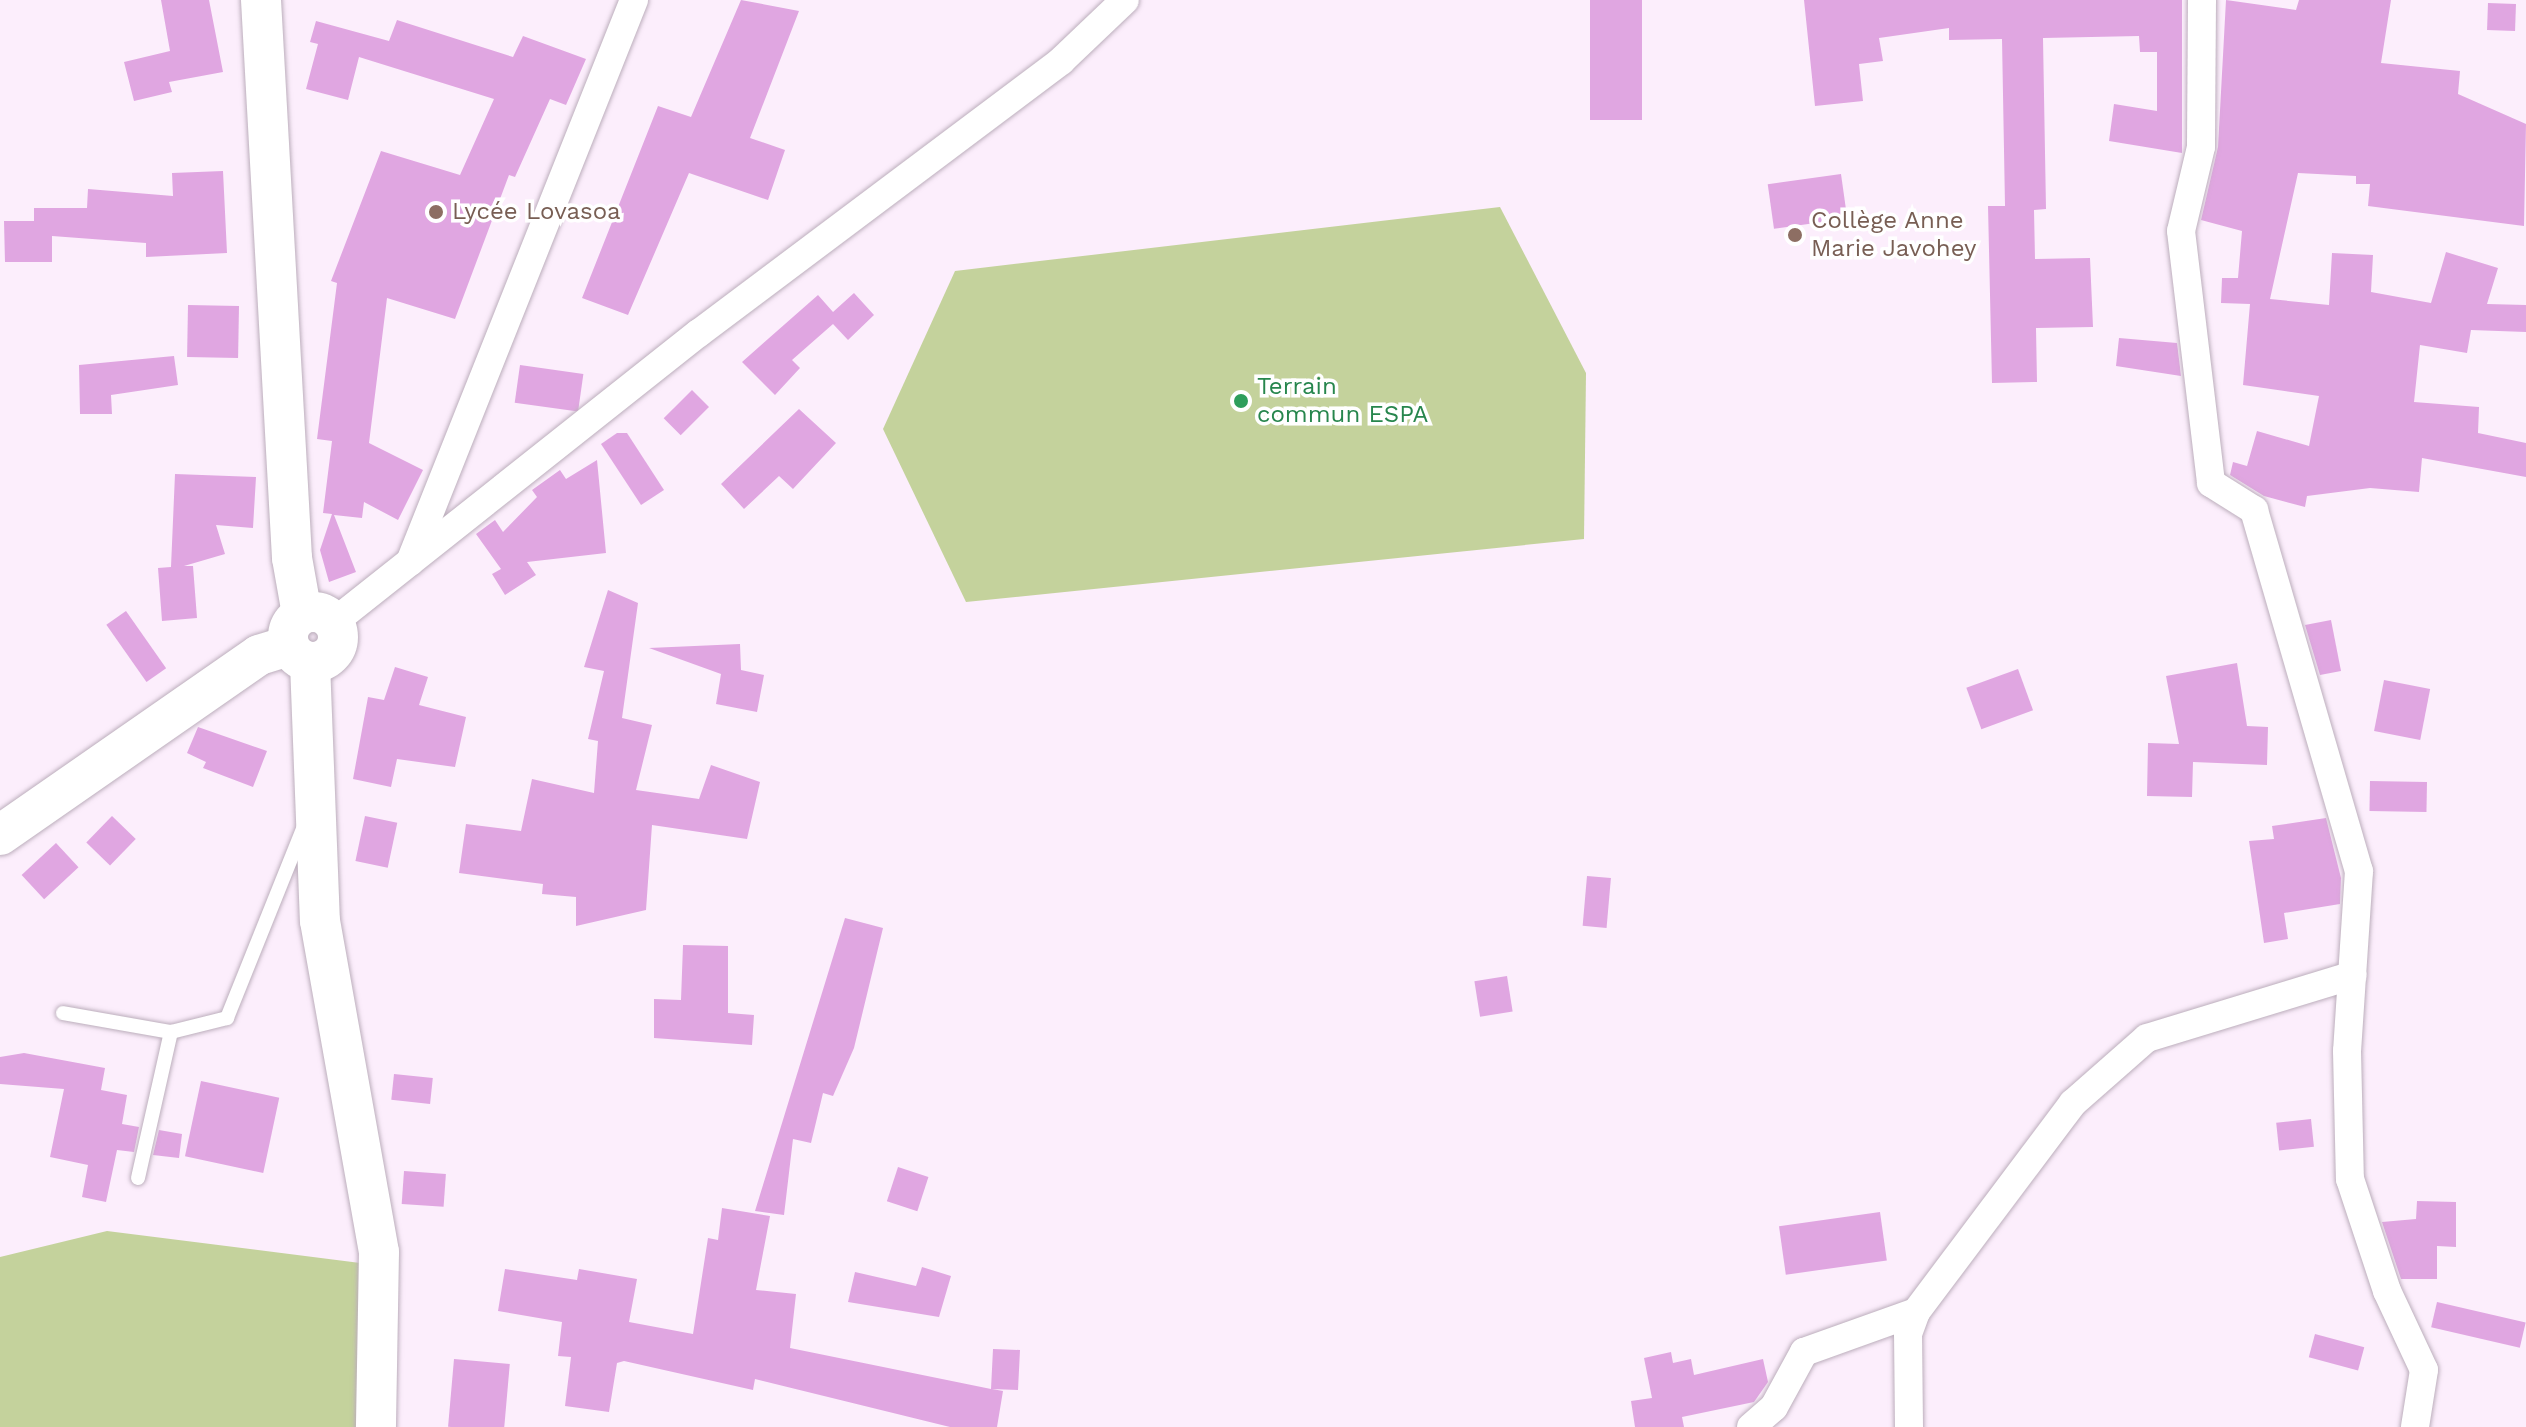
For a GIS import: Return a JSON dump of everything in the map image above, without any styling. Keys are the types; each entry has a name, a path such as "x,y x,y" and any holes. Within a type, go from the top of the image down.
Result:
{"street":[{"path":"261,0 292,558 309,636 320,921 379,1252 376,1427"},
{"path":"409,563 634,0"},
{"path":"0,835 259,655 309,636 409,563 1061,61 1125,0"},
{"path":"2202,0 2201,147 2181,231 2211,483 2254,510 2269,578 2290,619 2359,871 2353,975 2350,1179 2387,1291 2424,1370 2415,1427"},
{"path":"1909,1427 1908,1334 1916,1312 2073,1103 2119,1059 2147,1038 2353,975"},
{"path":"1751,1427 1774,1407 1804,1352 1916,1312"}],"lane":[{"path":"63,1013 171,1032 227,1018 314,803"},
{"path":"138,1178 171,1032"}],"green space":[{"name":"Terrain commun ESPA","path":"1500,207 1586,373 1584,539 966,602 883,429 955,271"},
{"path":"107,1231 368,1264 365,1427 0,1427 0,1257"}],"building":[{"path":"161,0 209,0 223,72 169,82 172,92 134,101 124,62 170,51"},
{"path":"741,0 799,11 750,138 785,150 768,200 689,173 628,315 582,298 658,106 691,117"},
{"path":"1590,0 1642,0 1642,120 1590,120"},
{"path":"1804,0 2182,0 2182,153 2109,141 2114,104 2157,111 2157,52 2140,52 2139,36 2043,38 2046,209 2034,210 2035,259 2090,258 2093,327 2036,328 2037,382 1992,383 1988,206 2005,206 2002,39 1949,40 1949,28 1879,38 1883,61 1859,64 1863,101 1815,106"},
{"path":"2226,0 2296,10 2299,0 2391,0 2381,63 2460,71 2458,94 2526,124 2524,226 2368,206 2370,184 2356,184 2356,176 2298,173 2270,299 2329,305 2332,253 2373,255 2371,292 2431,303 2446,252 2498,268 2487,304 2526,305 2526,332 2471,330 2467,353 2420,345 2414,402 2479,407 2478,433 2526,443 2526,477 2422,458 2419,492 2370,488 2307,496 2305,507 2264,496 2230,475 2233,462 2247,466 2257,431 2309,446 2319,396 2243,385 2250,304 2221,303 2222,278 2238,278 2242,231 2201,220 2218,147"},
{"path":"2488,3 2516,4 2515,31 2487,30"},
{"path":"397,20 513,57 523,36 586,59 566,105 550,99 515,177 509,175 455,319 387,298 369,443 423,470 398,520 364,502 362,518 334,515 356,572 329,582 320,550 332,514 323,513 332,441 317,439 337,283 331,281 381,151 460,175 494,99 359,57 348,100 306,89 318,44 310,42 316,21 389,41"},
{"path":"223,171 227,253 146,257 146,243 52,236 52,262 5,262 4,221 34,221 34,208 87,208 88,189 173,196 172,173"},
{"path":"1841,174 1847,219 1774,229 1768,184"},
{"path":"854,293 874,315 848,340 833,324 792,360 800,368 775,395 742,362 818,295 833,312"},
{"path":"188,305 239,306 238,358 187,357"},
{"path":"2119,338 2177,343 2181,376 2116,366"},
{"path":"174,356 178,385 111,395 112,414 80,414 79,365"},
{"path":"520,365 583,374 578,412 515,403"},
{"path":"692,390 709,407 681,435 664,418"},
{"path":"799,409 836,443 793,489 779,476 744,509 721,484"},
{"path":"617,433 627,433 664,490 641,505 601,444"},
{"path":"597,460 606,553 527,562 536,575 505,595 492,574 501,569 476,534 495,520 503,532 537,497 532,490 560,470 566,479"},
{"path":"175,474 256,477 253,528 216,525 225,554 184,566 193,566 197,618 162,621 158,568 171,567"},
{"path":"608,590 638,603 622,718 652,725 636,790 699,799 711,765 760,782 747,839 652,825 646,910 576,926 576,897 542,894 543,884 459,873 466,824 521,831 532,779 594,793 598,741 588,739 604,671 584,667"},
{"path":"126,611 166,668 146,682 106,625"},
{"path":"2331,620 2341,671 2320,675 2305,625"},
{"path":"740,644 741,670 764,675 757,712 716,704 721,674 649,648"},
{"path":"2237,663 2247,726 2268,727 2267,765 2193,762 2192,797 2147,796 2148,743 2179,744 2166,676"},
{"path":"395,667 428,677 419,705 466,717 455,767 397,759 391,787 353,779 368,697 384,700"},
{"path":"2018,669 2033,710 1981,729 1966,688"},
{"path":"2384,680 2430,689 2420,740 2374,731"},
{"path":"198,727 267,751 253,787 203,768 206,762 187,753"},
{"path":"2370,781 2427,782 2426,812 2369,811"},
{"path":"112,816 136,839 110,866 86,843"},
{"path":"365,816 397,823 388,868 355,861"},
{"path":"2326,818 2341,878 2340,904 2284,913 2288,939 2264,943 2249,841 2274,839 2272,826"},
{"path":"56,843 79,867 44,899 22,875"},
{"path":"1587,876 1611,878 1607,928 1583,926"},
{"path":"845,918 883,928 854,1048 833,1096 823,1093 811,1143 793,1139 784,1215 755,1211"},
{"path":"683,945 728,946 728,1013 754,1015 752,1045 654,1038 654,999 681,1000"},
{"path":"1507,976 1513,1012 1480,1017 1474,981"},
{"path":"24,1053 105,1068 101,1090 127,1095 122,1124 139,1127 134,1152 117,1150 106,1202 82,1197 88,1165 50,1157 64,1089 0,1084 0,1057"},
{"path":"394,1074 433,1078 430,1104 391,1100"},
{"path":"201,1081 279,1098 263,1173 185,1156"},
{"path":"2311,1119 2314,1147 2279,1151 2276,1123"},
{"path":"159,1130 182,1134 179,1158 153,1155"},
{"path":"898,1167 928,1177 917,1211 887,1201"},
{"path":"404,1171 446,1174 444,1207 402,1204"},
{"path":"2417,1201 2456,1202 2456,1247 2437,1246 2437,1279 2401,1279 2382,1222 2416,1219"},
{"path":"722,1208 770,1216 756,1290 796,1294 790,1348 991,1389 993,1349 1020,1350 1018,1390 992,1389 1003,1391 997,1427 950,1427 755,1379 753,1390 624,1361 617,1363 609,1412 565,1406 571,1357 558,1356 562,1322 498,1311 505,1269 577,1280 579,1269 637,1279 629,1322 693,1334 708,1238 718,1240"},
{"path":"1880,1212 1887,1261 1786,1275 1779,1226"},
{"path":"922,1267 951,1276 939,1317 848,1302 855,1272 916,1286"},
{"path":"2437,1302 2526,1322 2520,1348 2431,1327"},
{"path":"2315,1334 2364,1347 2358,1370 2309,1357"},
{"path":"1671,1352 1673,1363 1691,1359 1694,1375 1763,1359 1768,1382 1754,1402 1682,1417 1684,1427 1635,1427 1631,1401 1652,1398 1644,1358"},
{"path":"454,1359 510,1364 504,1427 448,1427"}],"place":[{"name":"Lycée Lovasoa","path":"436,212"},
{"name":"Collège Anne Marie Javohey","path":"1795,235"},
{"name":"Terrain commun ESPA","path":"1241,401"}]}
